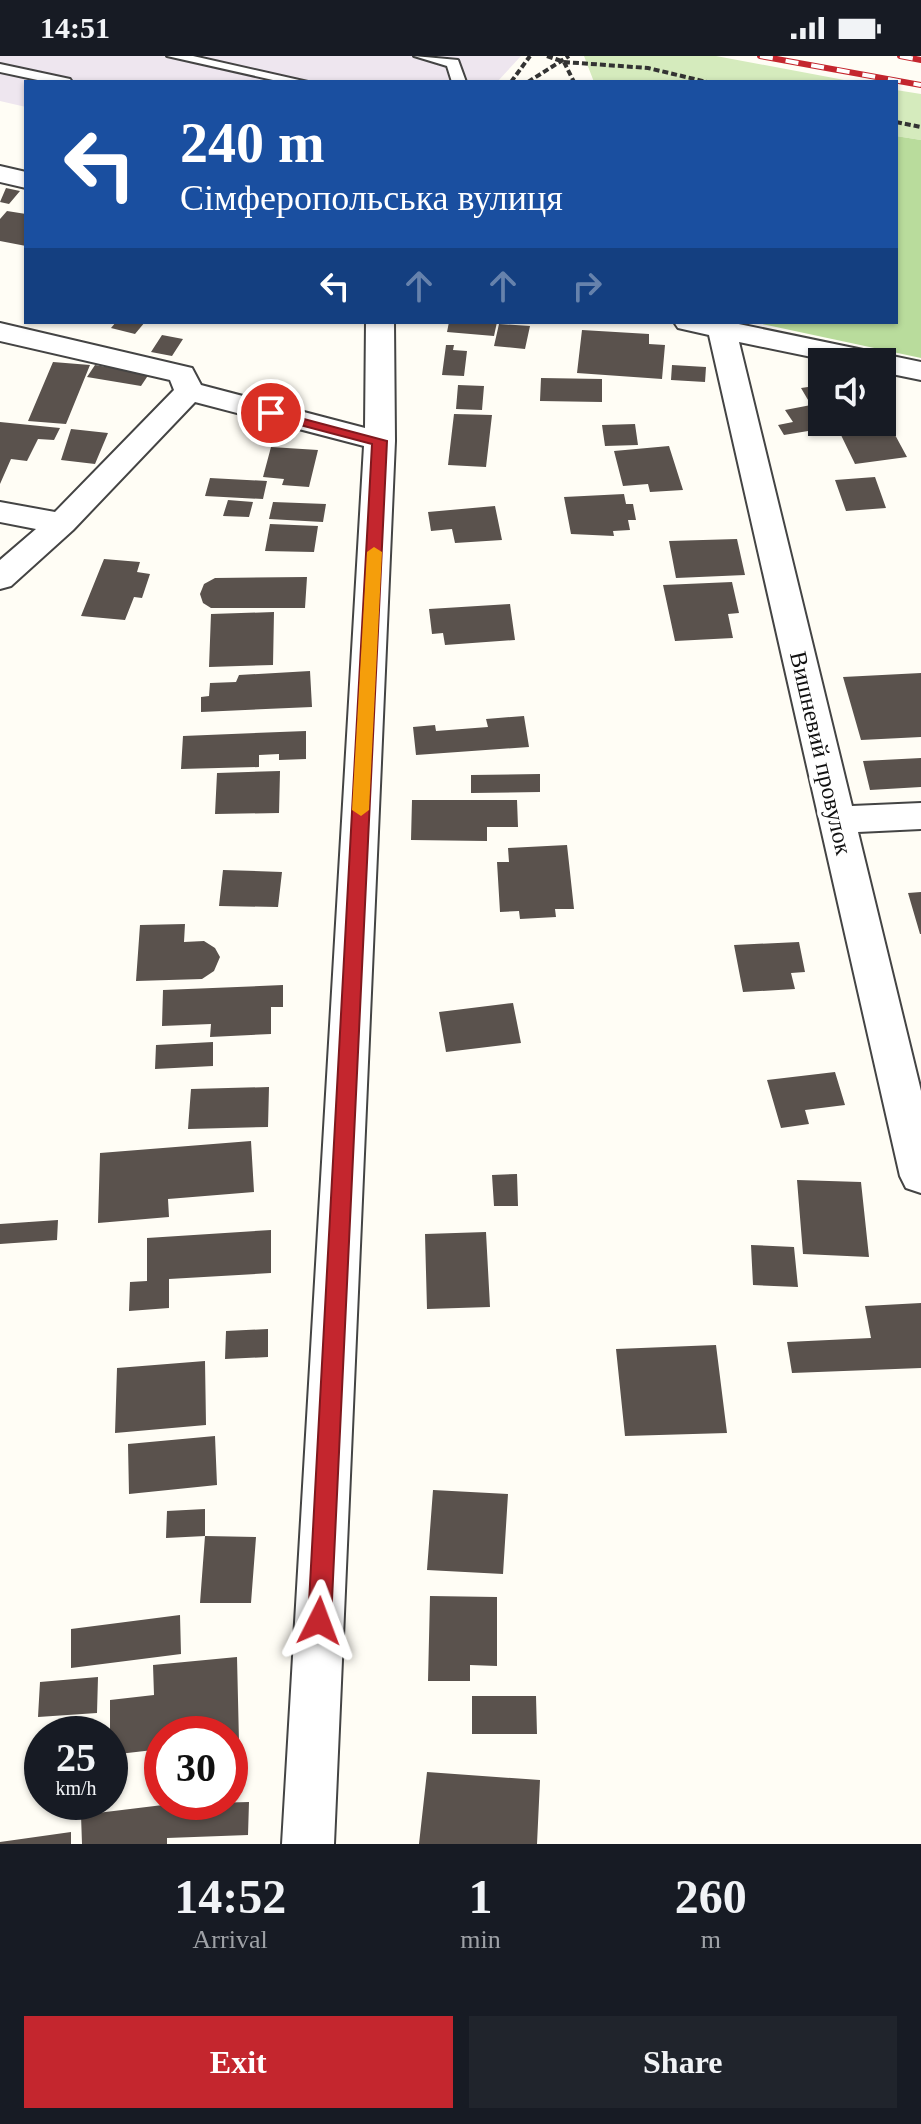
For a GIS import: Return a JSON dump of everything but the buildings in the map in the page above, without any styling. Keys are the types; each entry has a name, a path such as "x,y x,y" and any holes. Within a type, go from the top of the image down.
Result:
{"street":[{"path":"0,174 24,180"},
{"path":"308,1844 380,441 380,324"},
{"path":"698,324 813,348"},
{"name":"Вишневий провулок","path":"722,329 921,1176"},
{"path":"0,332 182,374 189,391"},
{"path":"896,366 921,371"},
{"path":"189,391 380,441"},
{"path":"0,578 62,523 189,391"},
{"path":"0,512 62,523"},
{"path":"837,820 921,816"}],"lane":[{"path":"174,56 291,80"},
{"path":"421,56 453,63 458,80"},
{"path":"0,68 56,80"}],"path":[{"path":"512,80 530,56"},
{"path":"547,56 564,62 648,68 699,80"},
{"path":"532,80 569,56"},
{"path":"564,62 573,80"},
{"path":"898,122 921,127"}],"shaded area":[{"path":"0,56 521,56 499,80 24,80 24,107 0,101"}],"green space":[{"path":"584,56 716,56 844,80 593,80"},
{"path":"898,90 921,94 921,140 898,136"},
{"path":"898,136 921,140 921,358 896,353 896,348 874,348 762,324 898,324"}],"railway":[{"path":"760,56 893,80"},
{"path":"900,56 921,60"},
{"path":"898,81 921,85"}],"slow traffic":[{"path":"361,810 374,552"}],"route":[{"path":"271,413 380,441 319,1621"}]}
